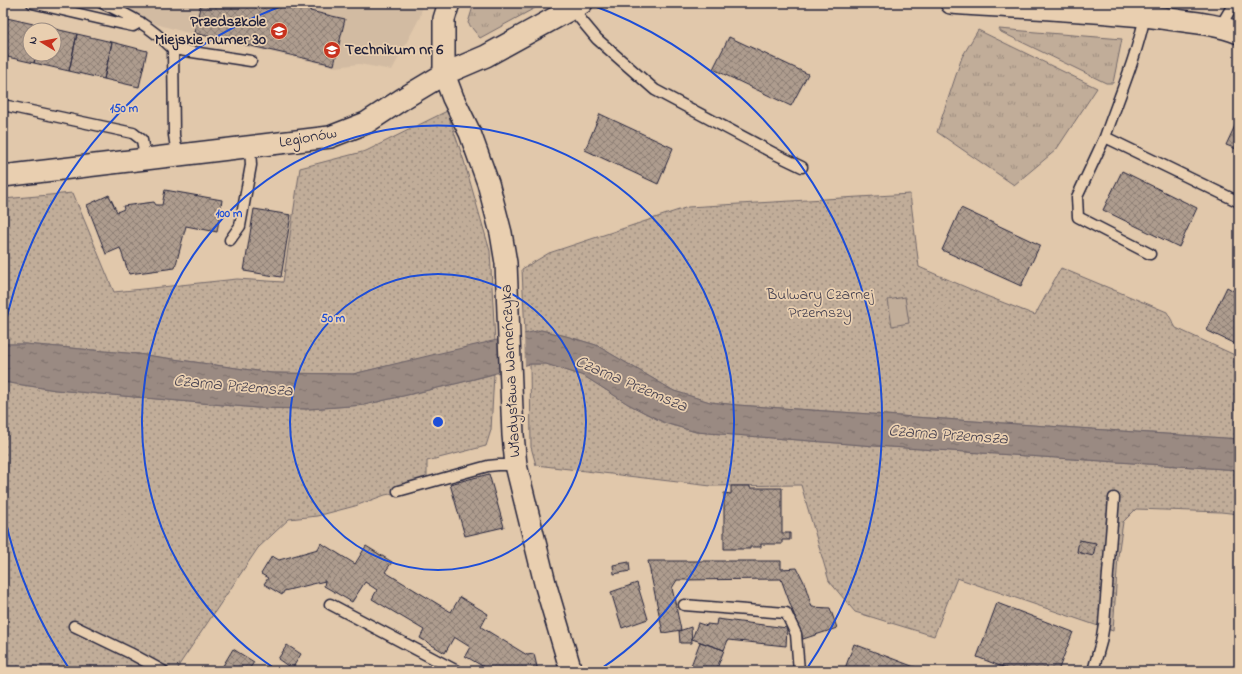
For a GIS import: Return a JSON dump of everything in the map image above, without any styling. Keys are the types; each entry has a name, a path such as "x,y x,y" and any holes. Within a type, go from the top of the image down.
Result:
{"street":[{"path":"444,74 444,19 449,3"},
{"path":"950,3 1098,12 1146,10 1229,30"},
{"name":"Legionów","path":"3,176 330,137 366,123 444,74 486,56 577,6"},
{"name":"Władysława Warneńczyka","path":"444,74 453,98 470,133 488,183 501,233 506,263 512,435 516,465 545,583 571,671"}],"lane":[{"path":"32,3 133,26 140,22"},
{"path":"102,3 127,14 140,22 173,49 251,61"},
{"path":"1229,30 1234,3"},
{"path":"577,6 597,39 655,90 802,167"},
{"path":"1146,10 1135,56 1105,137 1077,197 1078,217 1150,254"},
{"path":"173,49 174,136 177,155"},
{"path":"3,105 133,133 142,140 145,158"},
{"path":"1105,137 1239,202"},
{"path":"230,240 240,226 251,165 250,147"},
{"path":"398,491 488,466 516,465"},
{"path":"1092,671 1101,642 1104,624 1114,498"},
{"path":"330,604 457,671"},
{"path":"684,605 786,613 796,634 799,671"},
{"path":"74,626 163,671"}],"shaded area":[{"name":"Technikum nr 6","path":"117,3 423,3 420,17 392,70 359,64 336,67 195,35 156,24"}],"green space":[{"path":"474,3 544,3 480,38 468,23"},
{"path":"999,29 1122,39 1113,83 1106,83 1001,32"},
{"path":"978,30 1097,88 1056,150 1014,185 937,132 962,57"},
{"path":"447,111 464,161 490,251 495,341 353,374 272,373 138,354 25,344 3,344 3,199 73,193 114,292 237,279 283,282 300,168 366,151"},
{"name":"Bulwary Czarnej Przemszy","path":"910,194 919,267 1035,315 1061,268 1167,312 1176,328 1239,357 1239,439 710,402 674,391 596,345 541,330 525,334 522,269 549,253 688,207"},
{"path":"905,297 909,323 892,326 888,300"},
{"path":"530,364 546,364 584,376 628,404 664,423 696,432 875,446 1239,470 1239,514 1136,509 1123,522 1118,556 1113,631 957,578 934,636 855,612 829,581 801,485 711,486 536,465 531,447"},
{"path":"494,374 491,430 486,446 427,461 427,487 385,495 355,506 317,516 289,519 258,548 179,665 178,671 3,671 3,382 56,390 257,408 309,409 364,405"}],"water":[{"name":"Czarna Przemsza","path":"541,330 596,345 674,391 710,402 1239,439 1239,470 875,446 696,432 665,423 628,404 584,376 546,364 530,364 459,383 364,405 309,409 257,408 56,390 3,382 3,344 25,344 138,354 272,373 353,374"}],"pier":[{"path":"524,332 525,367 499,374 498,338"}],"building":[{"path":"201,3 312,3 310,11 345,19 334,65 194,33"},
{"path":"3,17 7,18 3,37"},
{"path":"7,18 24,22 22,22 22,60 3,56 3,37"},
{"path":"62,31 77,34 69,71 34,63 62,62"},
{"path":"77,34 112,42 104,79 69,71"},
{"path":"729,37 808,74 791,106 713,69"},
{"path":"112,42 147,51 139,87 104,79"},
{"path":"600,114 673,148 658,184 585,150"},
{"path":"1239,117 1239,150 1226,145"},
{"path":"1122,171 1197,208 1179,247 1103,210"},
{"path":"165,190 222,200 217,232 186,226 175,268 129,274 120,248 106,254 87,205 109,195 117,212 124,209 123,206 154,202 156,205 162,205"},
{"path":"961,208 1040,245 1021,286 942,250"},
{"path":"254,209 291,215 281,277 244,271"},
{"path":"1227,287 1239,294 1239,346 1206,330"},
{"path":"489,474 504,527 465,536 450,484"},
{"path":"731,486 750,486 750,488 782,488 782,533 790,533 790,540 782,540 782,544 761,544 761,547 750,547 750,549 724,549 724,493 731,494"},
{"path":"1079,540 1096,543 1093,556 1077,552"},
{"path":"321,543 355,564 366,546 392,562 385,572 451,612 460,597 488,614 481,627 527,655 534,654 538,671 491,671 465,656 470,647 454,637 445,653 420,638 424,630 372,599 377,590 365,582 352,602 324,586 325,581 284,591 282,595 264,584 268,578 261,574 272,556 279,560 318,549"},
{"path":"648,561 781,561 781,569 797,568 804,582 812,607 830,608 837,628 803,639 781,579 677,580 672,588 681,630 663,633"},
{"path":"629,562 630,571 614,574 613,565"},
{"path":"637,583 648,619 622,628 611,592"},
{"path":"997,603 1073,632 1058,671 1013,671 977,657"},
{"path":"717,619 787,628 786,646 728,640 724,650 692,639 698,623 707,626 707,624 716,625"},
{"path":"691,627 692,643 680,643 679,631"},
{"path":"700,642 724,650 716,671 689,671"},
{"path":"854,644 925,671 844,671"},
{"path":"287,645 301,654 292,669 278,659"},
{"path":"233,649 254,662 248,671 224,671 221,669"}],"place":[{"name":"Przedszkole Miejskie numer 30","path":"279,31"},
{"name":"Technikum nr 6","path":"332,50"}]}
